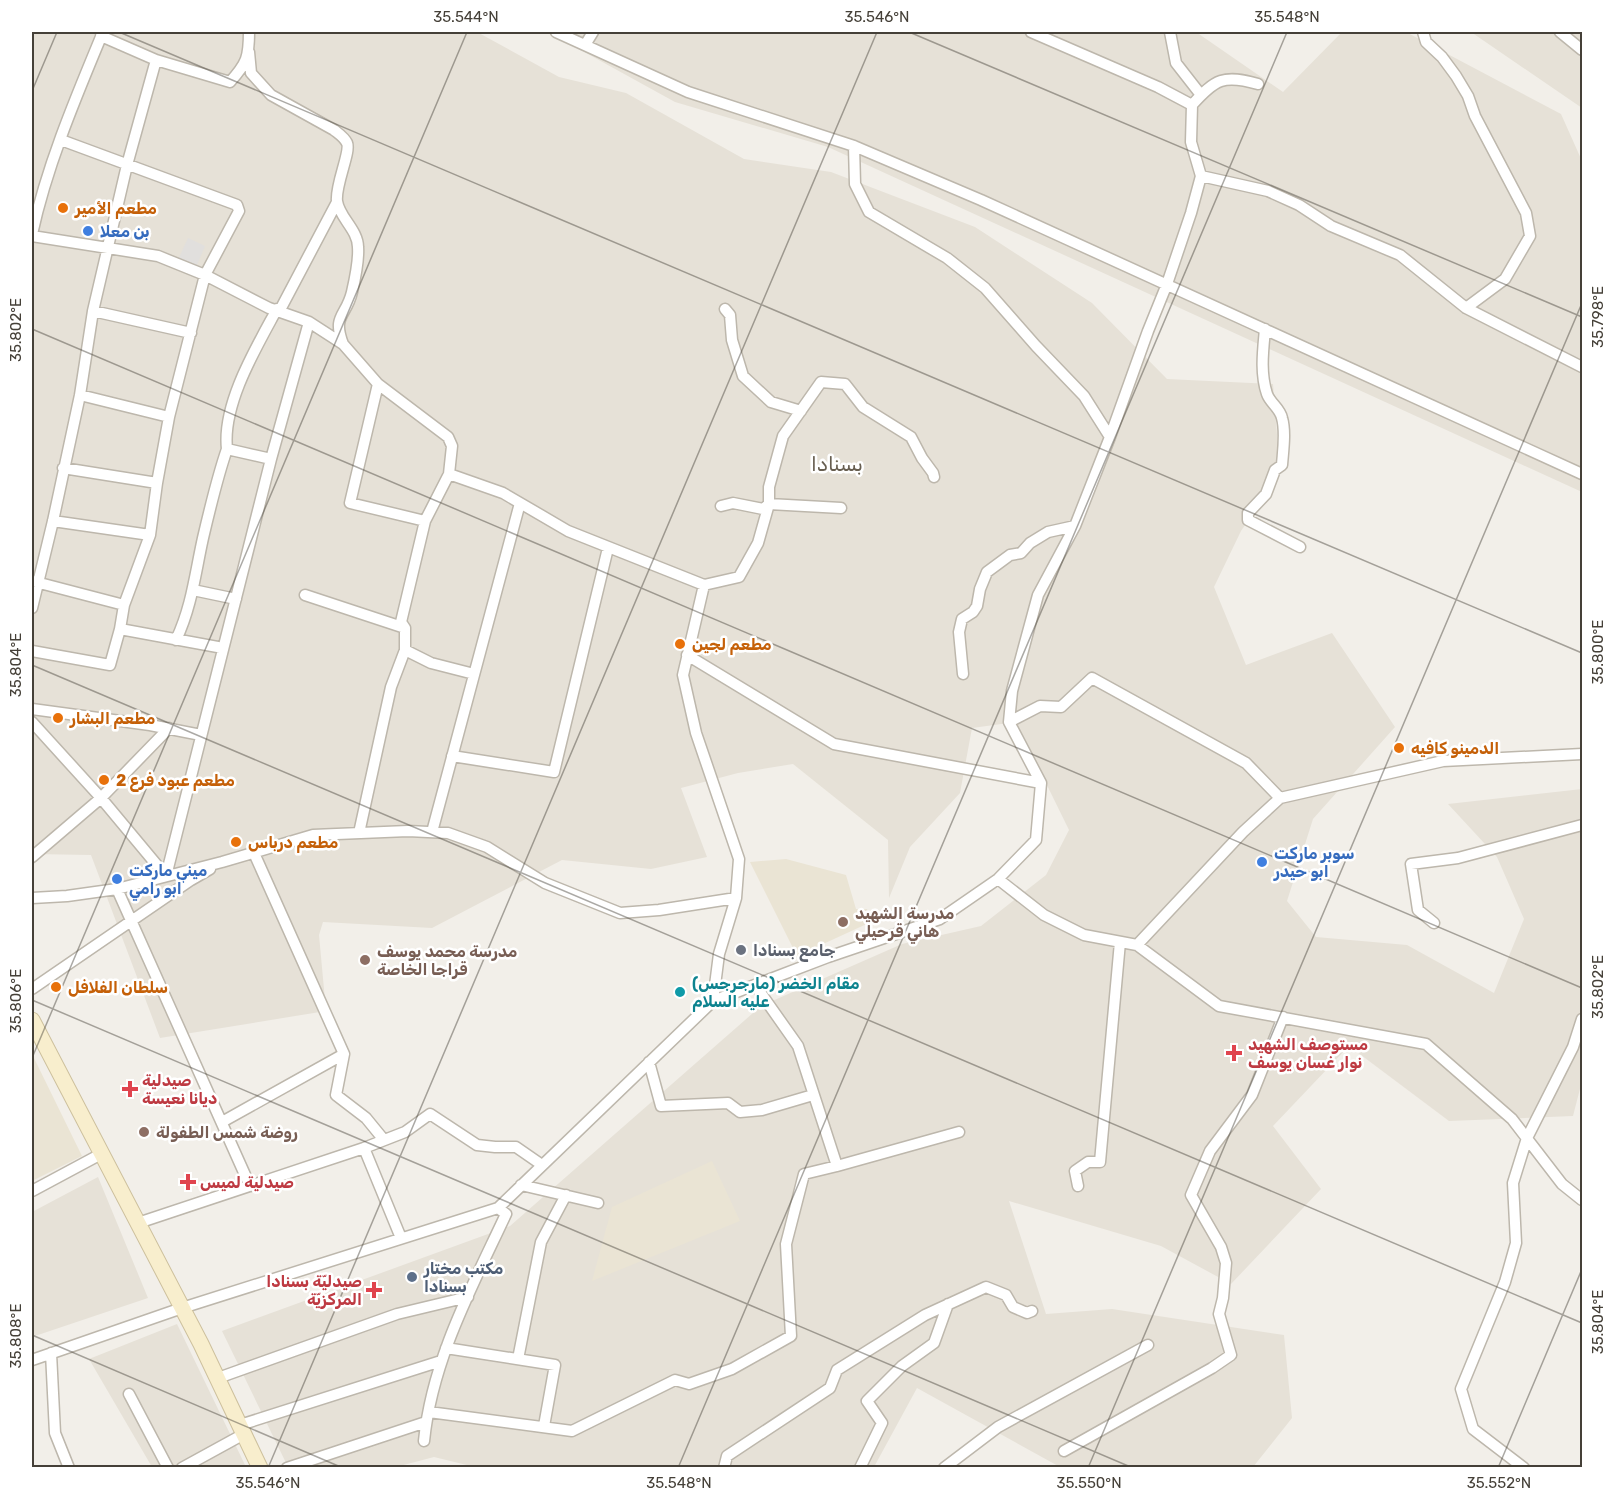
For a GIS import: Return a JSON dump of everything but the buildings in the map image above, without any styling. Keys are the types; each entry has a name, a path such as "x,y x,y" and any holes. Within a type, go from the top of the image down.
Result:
{"street":[{"path":"176,640 186,617 193,590 219,471 227,449 226,435 238,385 337,202 340,174 348,150 348,144 343,136 271,95 251,73 249,32"},
{"path":"556,32 688,92 854,146 981,200 1582,474"},
{"path":"585,45 593,32"},
{"path":"1031,32 1158,87 1192,105"},
{"path":"1170,32 1176,63 1202,95"},
{"path":"1423,32 1426,42 1442,57 1468,96 1475,116 1526,213 1530,236 1506,279 1466,308"},
{"path":"1560,32 1582,50"},
{"path":"249,52 242,69 230,82 156,60 102,34 39,202 32,235 158,256 205,275 269,308 309,322 343,344 378,384 448,437 452,446 449,474 425,521 401,622 405,628 405,650 391,687 359,833"},
{"path":"32,608 34,582 53,521 80,395 93,311 127,165 156,60"},
{"path":"32,1360 182,1308 498,1208 713,1001 828,957 940,919 999,879 1036,840 1041,783 1009,722 1012,691 1038,596 1075,526 1167,284 1191,213 1201,176 1191,142 1192,105 1222,79 1241,79 1258,84"},
{"path":"32,651 110,665 124,605 150,535 169,417 205,275 239,210 237,205 61,140"},
{"path":"854,146 855,184 869,212 947,258 985,288 1084,396 1110,437"},
{"path":"1201,176 1268,191 1299,205 1331,226 1400,255 1466,308 1582,367"},
{"path":"337,202 358,245 352,295 340,317 337,329 343,344"},
{"path":"725,309 730,315 732,340 743,376 771,402 801,411"},
{"path":"93,311 191,333"},
{"path":"165,876 271,459 309,322"},
{"path":"1265,329 1262,373 1268,397 1282,418 1282,465 1275,470 1266,494 1248,513 1248,520 1300,547"},
{"path":"449,474 503,493 568,531 704,585 739,578 758,543 769,504 769,487 783,436 821,382 845,384 863,407 911,437 934,477"},
{"path":"378,384 350,503 425,521"},
{"path":"80,395 169,417"},
{"path":"227,449 271,459"},
{"path":"63,468 157,483"},
{"path":"432,832 520,503"},
{"path":"721,506 733,503 763,509 769,504 841,508"},
{"path":"53,521 150,535"},
{"path":"963,674 958,632 962,619 973,612 977,606 980,589 987,572 1010,555 1022,553 1030,543 1048,532 1075,526"},
{"path":"453,756 554,772 608,548"},
{"path":"34,582 124,605"},
{"path":"704,585 682,675 696,733 739,859 736,898 719,954 713,1001"},
{"path":"193,590 236,599"},
{"path":"305,595 405,628"},
{"path":"120,630 223,648"},
{"path":"405,650 431,663 474,674"},
{"path":"687,656 834,744 1041,783"},
{"path":"1009,722 1040,706 1061,707 1092,678 1245,764 1280,798"},
{"path":"32,709 169,728 201,735"},
{"path":"32,722 101,798 165,876"},
{"path":"32,857 101,798 169,728"},
{"path":"1137,945 1243,832 1280,798 1443,761 1582,754"},
{"path":"1434,923 1418,910 1411,864 1458,858 1582,825"},
{"path":"32,898 117,889 313,836 432,832 448,833 487,846 544,882 620,913 659,910 736,898"},
{"path":"255,853 344,1054 336,1095 366,1118 384,1140"},
{"path":"32,989 190,880 222,862"},
{"path":"999,879 1044,915 1084,935 1137,945 1219,1006 1426,1044 1512,1119 1562,1184 1582,1200"},
{"path":"117,889 250,1186"},
{"path":"1078,1186 1075,1171 1088,1162 1100,1162 1120,942"},
{"path":"755,985 798,1046 837,1166"},
{"path":"1064,1451 1212,1368 1231,1355 1219,1314 1226,1263 1221,1247 1191,1195 1210,1151 1252,1095 1282,1017"},
{"path":"1524,1467 1473,1429 1461,1389 1505,1282 1516,1243 1513,1183 1527,1138 1573,1047 1582,1019"},
{"path":"32,1020 218,1378 260,1467"},
{"path":"222,1122 344,1054"},
{"path":"650,1062 661,1106 728,1103 740,1112 762,1110 813,1095"},
{"path":"138,1223 364,1148 405,1132 430,1114 477,1144 495,1148 516,1147 542,1165"},
{"path":"287,1467 427,1417 544,1426 572,1431 675,1380 689,1384 732,1369 791,1336 786,1244 804,1174 960,1132"},
{"path":"364,1148 401,1238"},
{"path":"32,1191 102,1154"},
{"path":"522,1185 598,1203"},
{"path":"518,1359 541,1242 566,1195"},
{"path":"424,1441 427,1417 441,1361 506,1214 498,1208"},
{"path":"724,1467 727,1456 830,1388 837,1370 925,1314 986,1287 1006,1295 1013,1307 1027,1313 1032,1311"},
{"path":"218,1378 397,1314 468,1297"},
{"path":"860,1467 882,1423 867,1401 902,1366 934,1344 948,1304"},
{"path":"944,1467 998,1427 1148,1345"},
{"path":"446,1348 555,1365 544,1426"},
{"path":"51,1353 55,1432 69,1467"},
{"path":"182,1467 242,1430 441,1361"},
{"path":"129,1394 168,1467"}],"shaded area":[{"path":"32,32 477,32 559,77 626,93 744,159 831,172 975,227 1092,303 1167,379 1273,384 1280,473 1241,531 1214,587 1246,665 1332,633 1395,727 1313,819 1287,901 1316,937 1407,945 1494,993 1524,919 1497,857 1448,804 1582,789 1582,1081 1573,1116 1449,1121 1349,1046 1273,1126 1321,1189 1231,1284 1161,1246 1009,1201 1046,1314 1112,1309 1284,1335 1292,1418 1253,1467 1060,1467 917,1388 874,1467 479,1468 434,1457 396,1467 288,1467 222,1331 510,1226 761,1006 902,944 981,926 1046,875 1069,830 1016,722 972,728 960,793 910,847 889,898 888,840 793,764 738,773 681,788 707,857 651,869 562,860 432,928 323,922 319,935 326,1011 160,1038 91,855 32,854"},
{"path":"548,32 1196,32 1283,92 1341,33 1406,32 1561,114 1582,161 1582,492 828,147 675,102"},
{"path":"1471,32 1582,32 1582,108"},
{"path":"188,238 205,246 194,272 176,264"},
{"path":"786,859 846,875 856,909 867,909 871,922 797,956 750,862"},
{"path":"32,1054 82,1156 32,1181"},
{"path":"712,1161 740,1221 592,1281 612,1207"},
{"path":"98,1177 148,1298 32,1337 32,1212"},
{"path":"177,1324 246,1467 152,1467 89,1359"}],"place":[{"name":"مطعم الأمير","path":"63,208"},
{"name":"بن معلا","path":"88,231"},
{"name":"مطعم لجين","path":"680,644"},
{"name":"مطعم البشار","path":"58,718"},
{"name":"الدمينو كافيه","path":"1399,748"},
{"name":"مطعم عبود فرع 2","path":"104,780"},
{"name":"مطعم درباس","path":"236,842"},
{"name":"سوبر ماركت ابو حيدر","path":"1262,862"},
{"name":"ميني ماركت ابو رامي","path":"117,879"},
{"name":"مدرسة الشهيد هاني قرحيلي","path":"843,922"},
{"name":"جامع بسنادا","path":"741,950"},
{"name":"مدرسة محمد يوسف قراجا الخاصة","path":"365,960"},
{"name":"سلطان الفلافل","path":"56,987"},
{"name":"مقام الخضر (مارجرجس) عليه السلام","path":"680,992"},
{"name":"مستوصف الشهيد نوار غسان يوسف","path":"1234,1053"},
{"name":"صيدلية ديانا نعيسة","path":"130,1089"},
{"name":"روضة شمس الطفولة","path":"144,1132"},
{"name":"صيدلية لميس","path":"188,1182"},
{"name":"مكتب مختار بسنادا","path":"412,1277"},
{"name":"صيدليّة بسنادا المركزيّة","path":"374,1290"}],"district":[{"name":"بسنادا","path":"837,464"}]}
